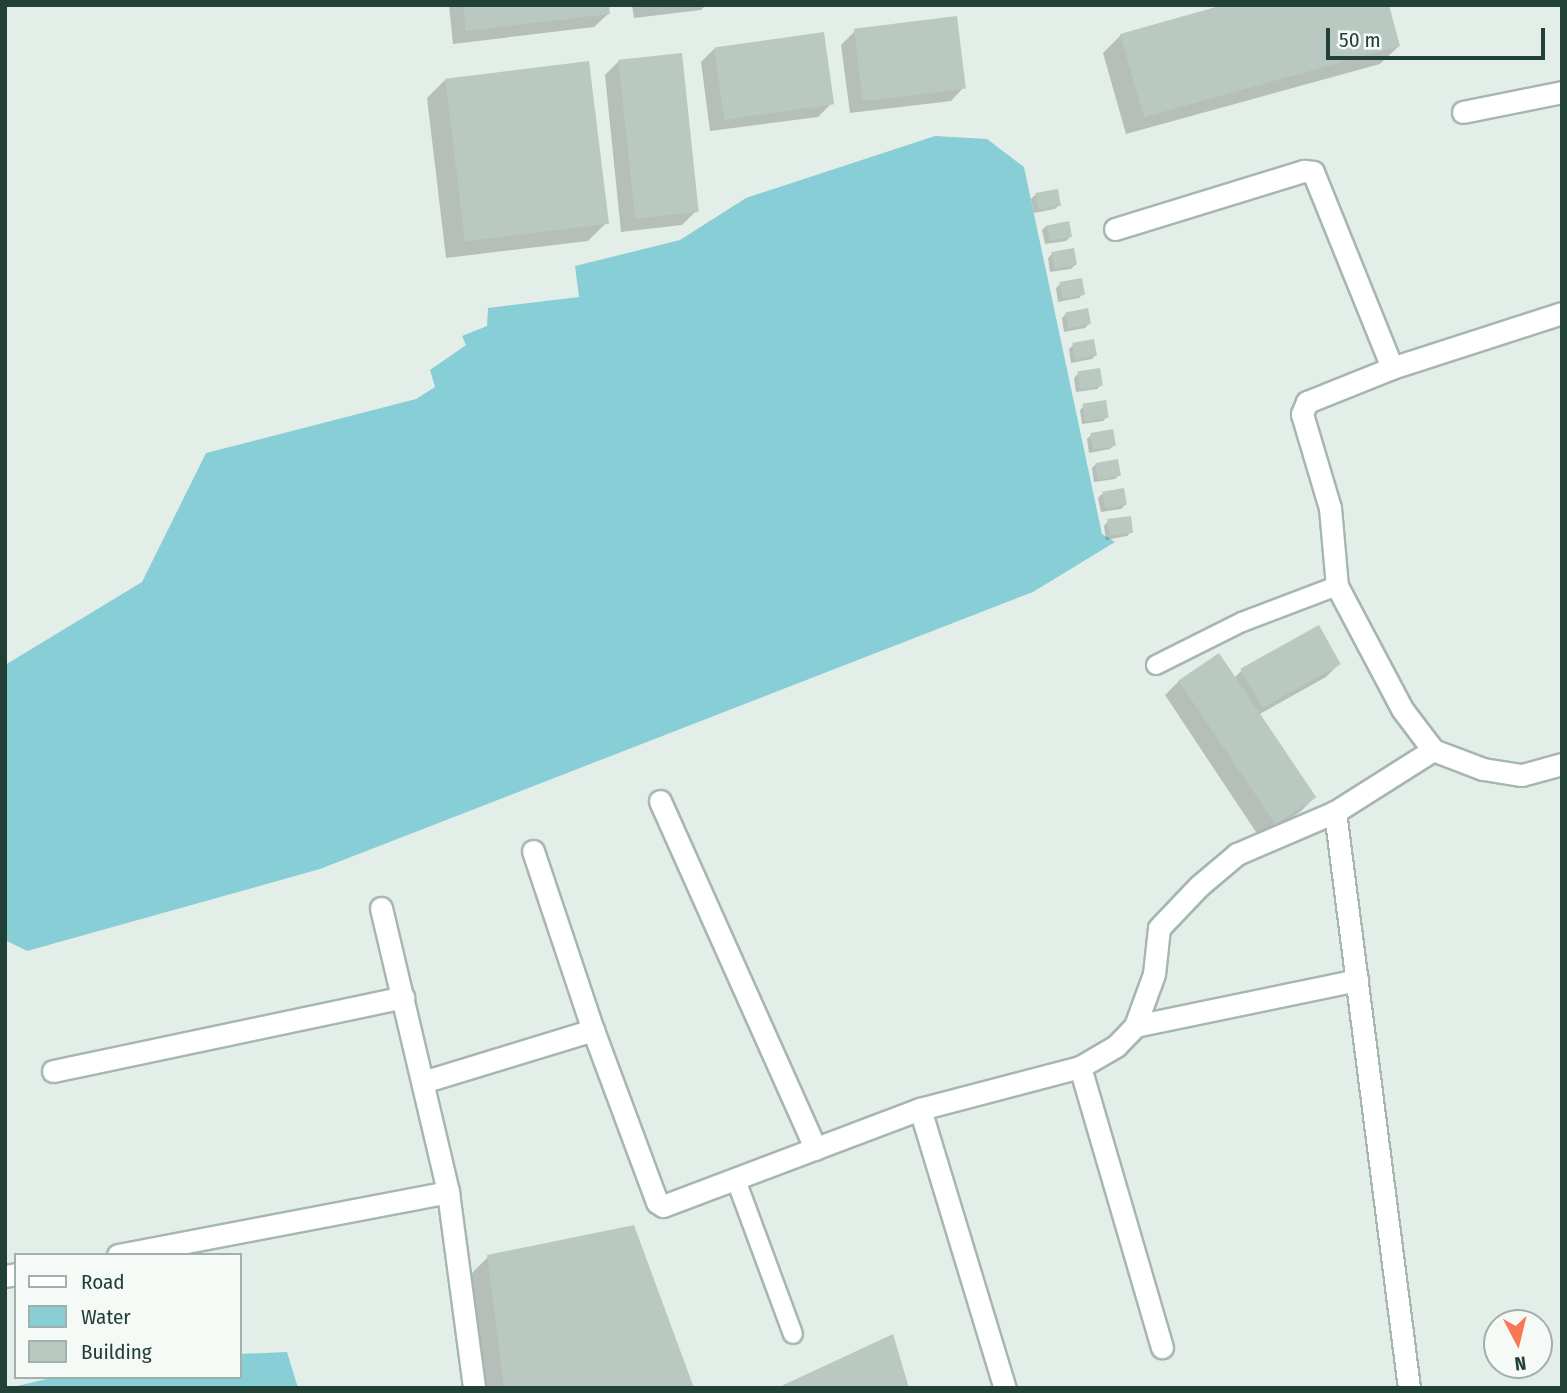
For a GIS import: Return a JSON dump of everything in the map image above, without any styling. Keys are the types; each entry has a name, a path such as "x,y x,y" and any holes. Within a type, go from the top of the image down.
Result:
{"street":[{"path":"1463,112 1562,92"},
{"path":"1115,229 1304,171 1313,172 1392,368"},
{"path":"1562,313 1392,368 1307,402 1302,414 1330,508 1337,586 1402,709 1433,750 1483,769 1522,775 1562,764"},
{"path":"533,851 593,1030 657,1202 671,1206 920,1109 1080,1068 1116,1046 1135,1026 1154,974 1159,928 1199,886 1237,854 1335,813 1433,750"},
{"path":"660,801 816,1149"},
{"path":"1335,813 1409,1388"},
{"path":"381,908 448,1192 474,1388"},
{"path":"1135,1026 1357,980"},
{"path":"53,1071 403,997"},
{"path":"423,1082 593,1030"},
{"path":"1080,1068 1162,1347"},
{"path":"920,1109 1004,1388"},
{"path":"128,1253 448,1192"}],"lane":[{"path":"1156,665 1242,622 1337,586"},
{"path":"736,1180 793,1334"}],"water":[{"path":"935,136 987,139 1024,167 1102,534 1115,542 1033,592 320,869 27,951 5,940 5,665 142,582 206,453 416,399 435,387 430,370 466,345 462,336 487,326 488,308 579,297 575,266 680,240 746,198"},
{"path":"287,1352 298,1388 8,1388 47,1379 242,1379 242,1354"}],"building":[{"path":"463,5 609,5 610,14 466,31"},
{"path":"1223,5 1389,5 1400,46 1144,117 1120,34"},
{"path":"957,16 966,88 863,101 854,29"},
{"path":"824,32 834,104 724,120 714,47"},
{"path":"682,53 699,212 635,219 618,60"},
{"path":"589,61 609,224 465,241 445,79"},
{"path":"1058,189 1061,206 1038,210 1035,193"},
{"path":"1069,221 1072,237 1049,241 1046,225"},
{"path":"1074,248 1077,265 1054,269 1051,252"},
{"path":"1082,278 1085,295 1062,299 1059,282"},
{"path":"1088,308 1091,324 1068,328 1065,312"},
{"path":"1094,339 1097,356 1075,360 1072,343"},
{"path":"1100,368 1103,386 1080,389 1077,372"},
{"path":"1106,400 1109,418 1085,422 1082,404"},
{"path":"1113,429 1116,446 1093,450 1090,433"},
{"path":"1118,459 1121,476 1098,480 1095,463"},
{"path":"1124,488 1127,505 1105,509 1102,492"},
{"path":"1131,516 1133,533 1109,536 1107,519"},
{"path":"1319,625 1341,664 1262,708 1240,669"},
{"path":"1219,653 1316,797 1276,825 1178,680"},
{"path":"634,1225 694,1388 504,1388 487,1255"},
{"path":"893,1334 909,1388 777,1388"}]}
